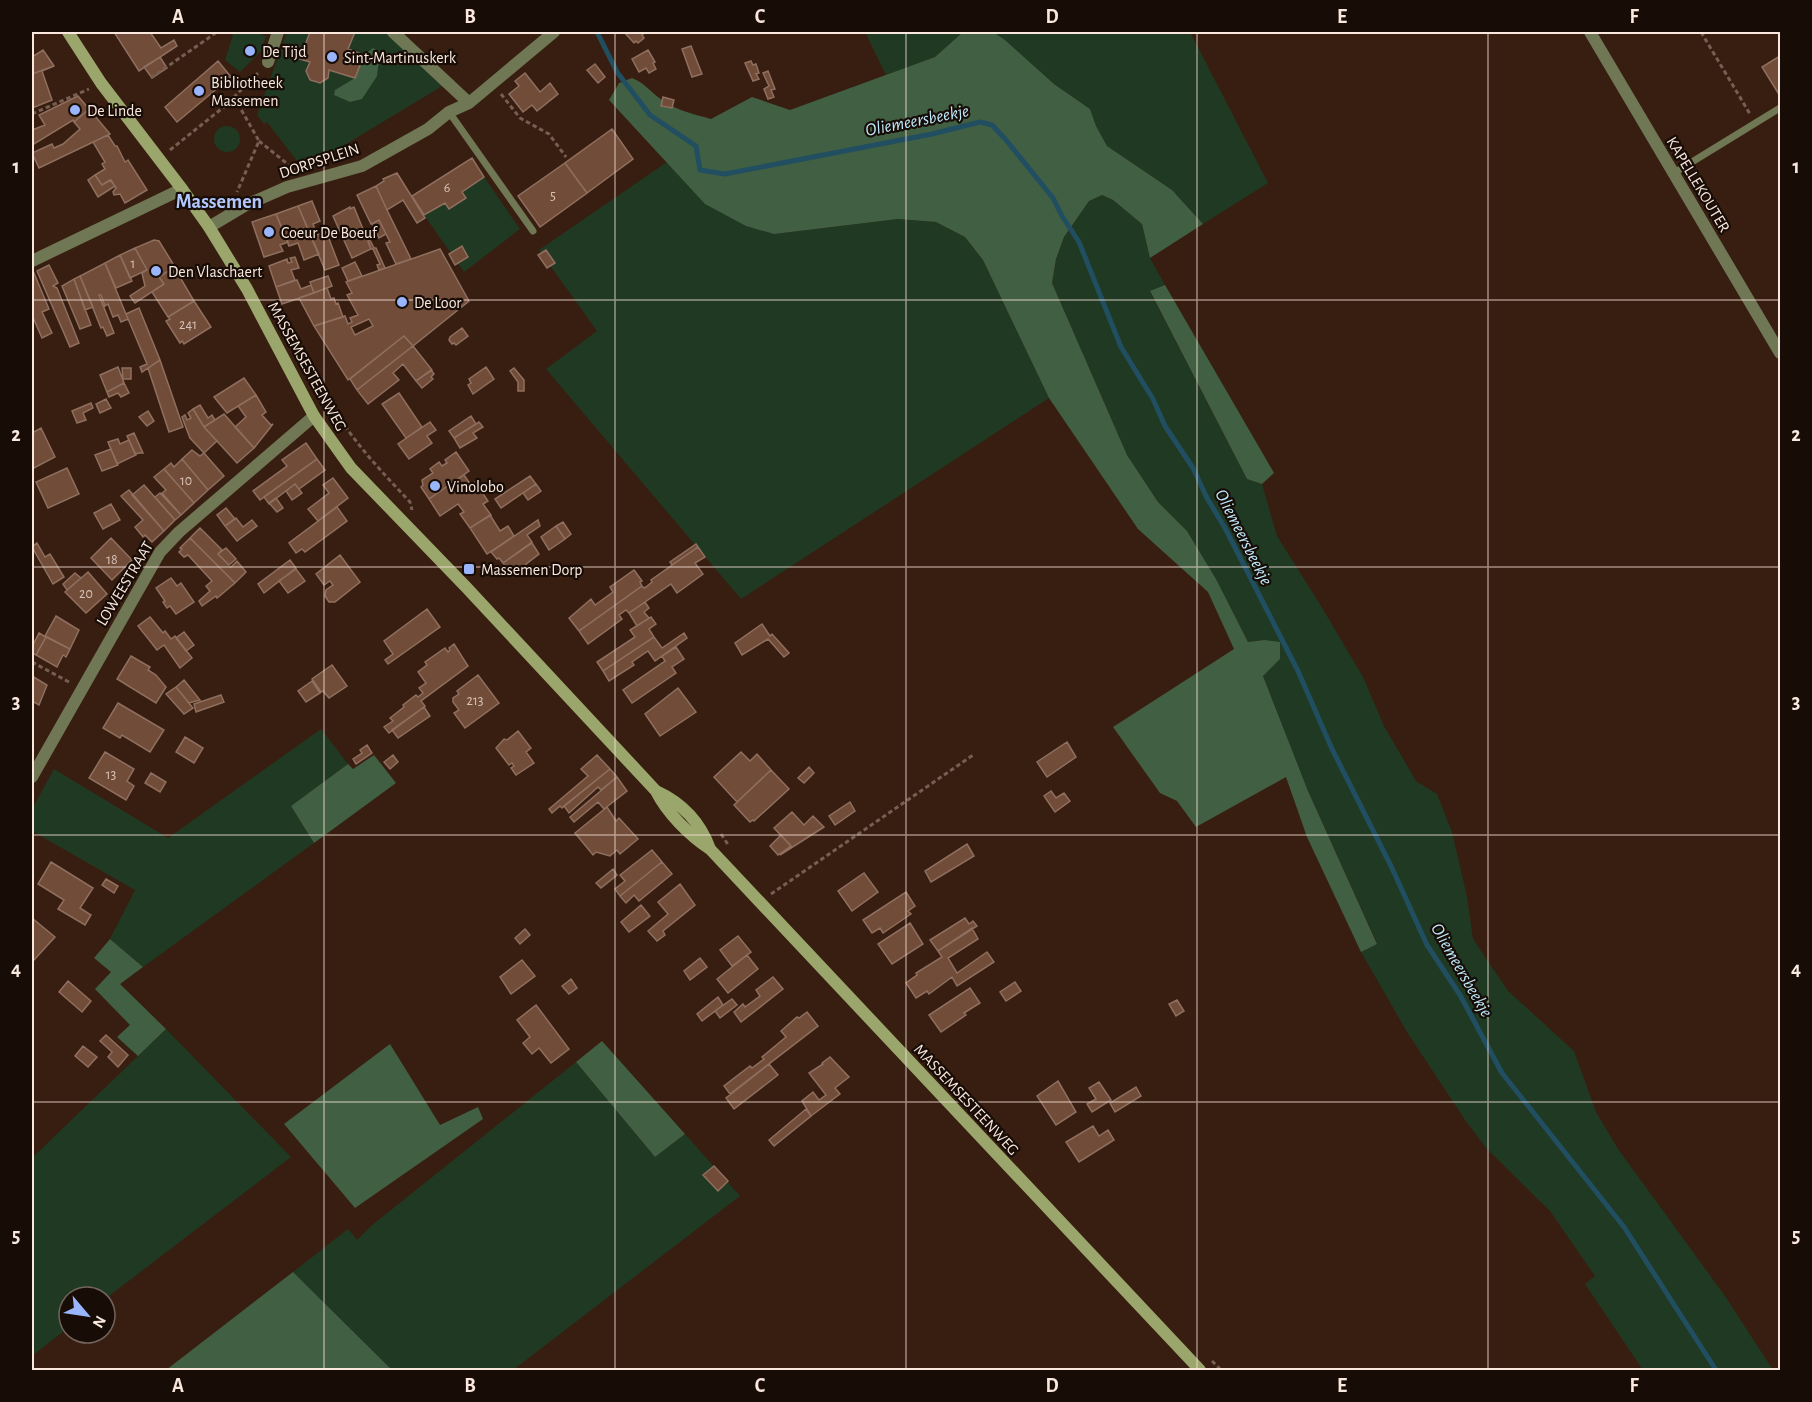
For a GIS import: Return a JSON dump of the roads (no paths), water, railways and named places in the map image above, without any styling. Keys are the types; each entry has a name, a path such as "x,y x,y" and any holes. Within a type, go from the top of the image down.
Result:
{"main road":[{"name":"MASSEMSESTEENWEG","path":"68,32 101,83 209,227 247,289 314,416 351,468 466,587 656,791 662,802 697,840 710,849 1200,1371"}],"street":[{"path":"268,62 278,32"},
{"path":"393,32 469,103"},
{"name":"DORPSPLEIN","path":"209,227 246,205 279,190 362,165 428,129 449,112 469,103 555,32"},
{"name":"KAPELLEKOUTER","path":"1590,32 1780,352"},
{"path":"32,261 182,189"},
{"name":"LOWEESTRAAT","path":"32,777 160,552 179,532 314,416"}],"lane":[{"path":"1674,172 1780,108"},
{"path":"449,112 532,231"}],"waterway":[{"name":"Oliemeersbeekje","path":"597,32 617,72 650,115 696,146 700,170 725,174 932,134 980,122 992,125 1006,140 1053,198 1079,242 1121,347 1153,399 1165,426 1193,468 1225,528 1298,671 1332,749 1391,866 1427,945 1460,995 1502,1073 1624,1227 1716,1370"}],"place":[{"name":"De Tijd","path":"250,51"},
{"name":"Sint-Martinuskerk","path":"332,57"},
{"name":"Bibliotheek Massemen","path":"199,91"},
{"name":"De Linde","path":"75,110"},
{"name":"Coeur De Boeuf","path":"269,232"},
{"name":"Den Vlaschaert","path":"156,271"},
{"name":"De Loor","path":"402,302"},
{"name":"Vinolobo","path":"435,486"},
{"name":"Massemen Dorp","path":"469,569"}],"district":[{"name":"Massemen","path":"219,201"}]}
